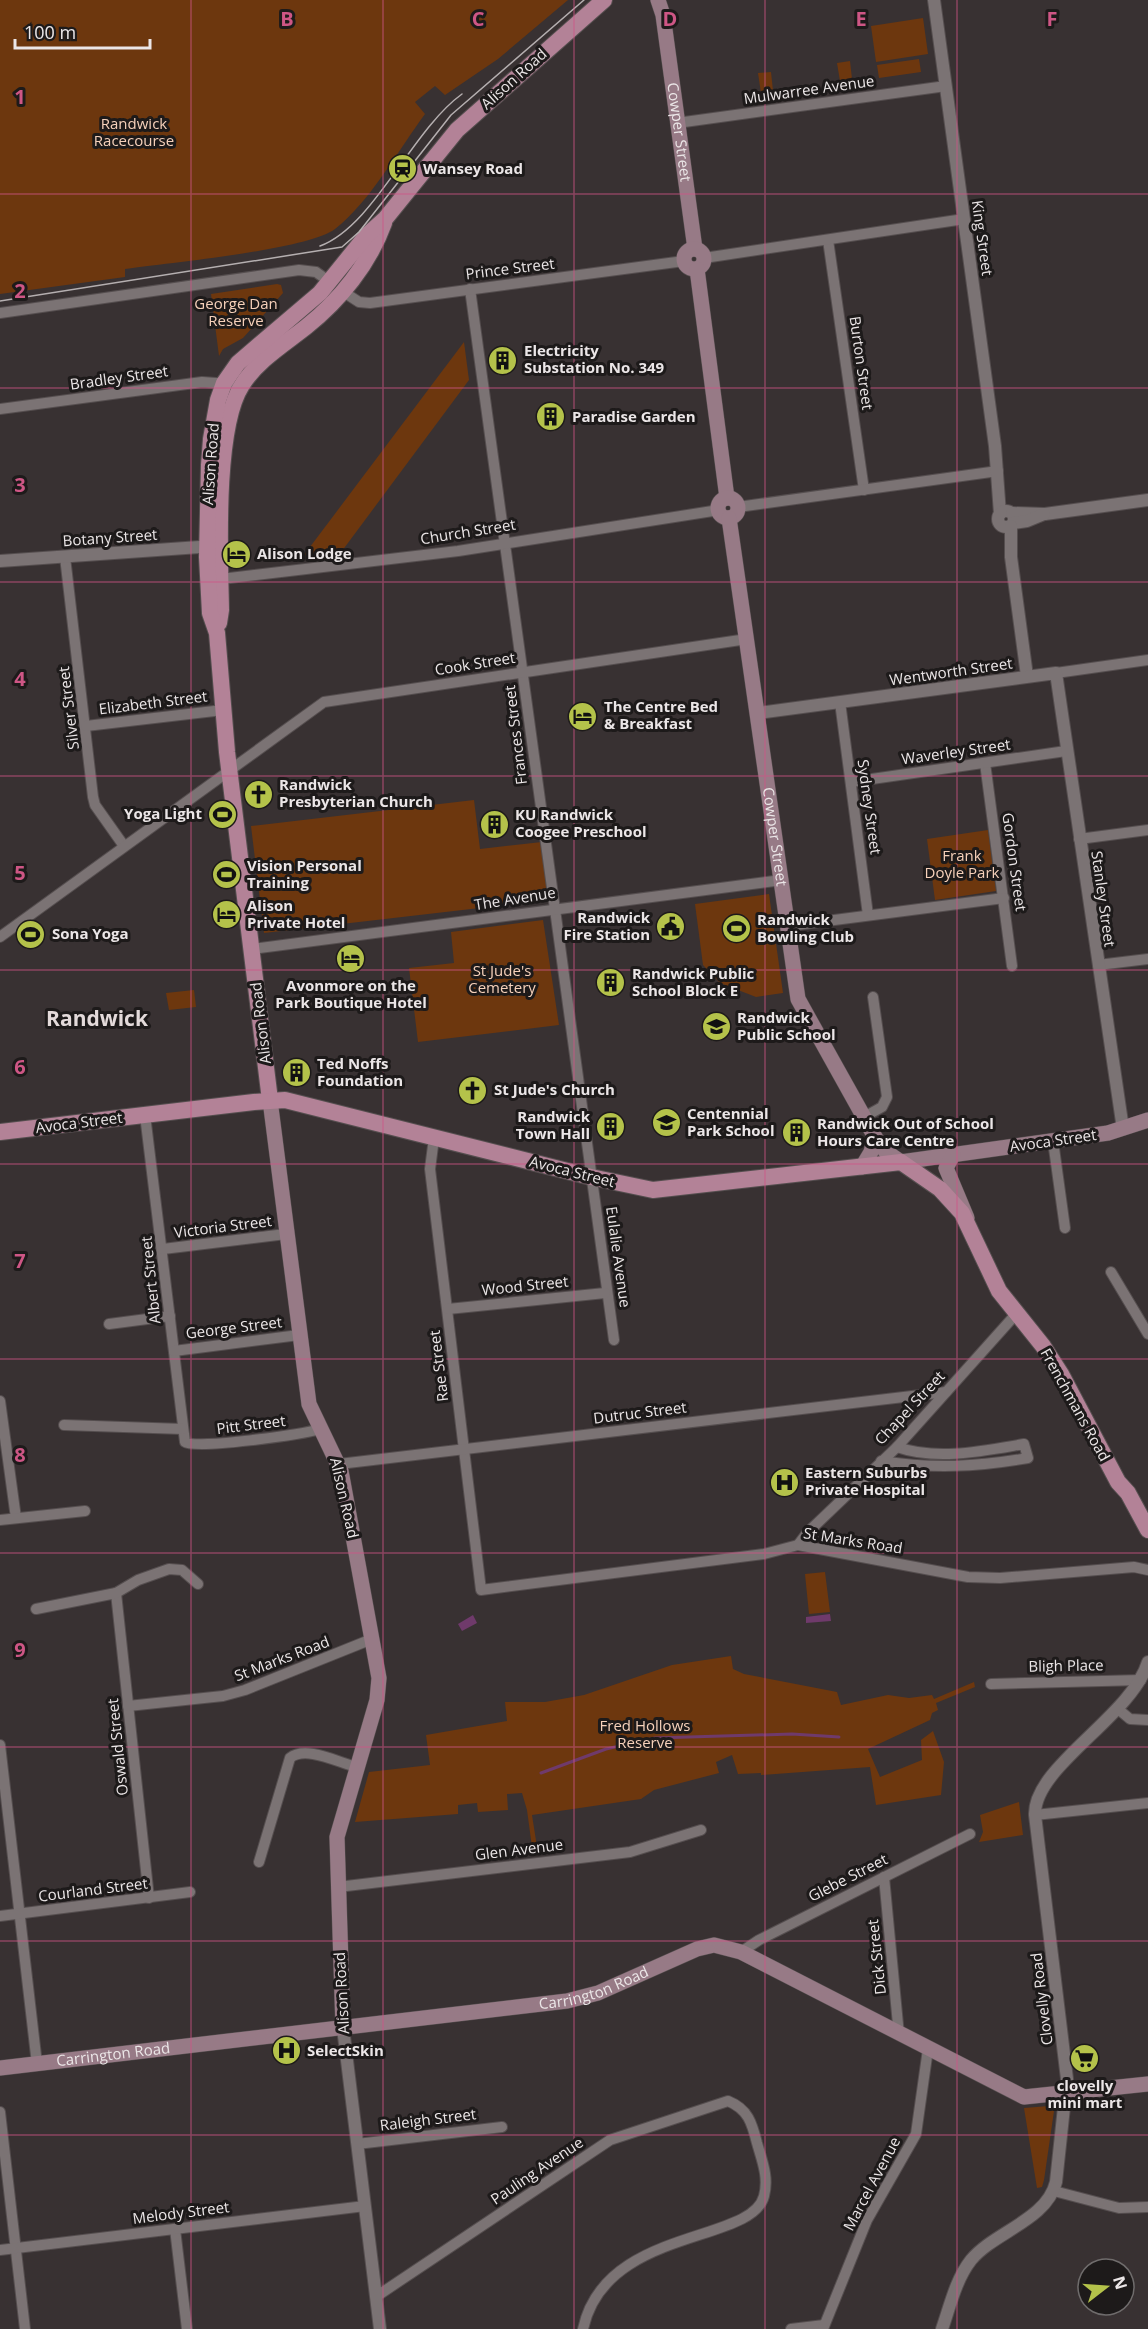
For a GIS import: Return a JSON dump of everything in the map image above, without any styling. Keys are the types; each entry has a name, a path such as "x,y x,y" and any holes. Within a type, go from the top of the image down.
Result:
{"main road":[{"name":"Alison Road","path":"343,2028 338,1829 378,1690 372,1639 339,1464 309,1404 229,770 217,633 210,613 214,546 227,426 234,399 242,384 256,366 306,327 336,287 366,236 385,219 457,130 604,0"},
{"name":"Cowper Street","path":"658,0 664,8 728,508 798,999 875,1137 885,1151 901,1162"},
{"name":"Alison Road","path":"217,633 221,610 220,579 214,546 211,439 224,383 254,348 317,297 336,287"},
{"name":"Avoca Street","path":"0,1132 285,1100 591,1177 660,1190 862,1167 1053,1141 1123,1129 1148,1120"},
{"path":"862,1167 871,1152 875,1137"},
{"path":"953,1155 946,1168 970,1228"},
{"name":"Frenchmans Road","path":"901,1162 950,1197 970,1228 999,1291 1043,1346 1061,1374 1118,1482 1128,1493 1148,1530"},
{"name":"Frenchmans Road","path":"1118,1482 1119,1497 1148,1545"},
{"name":"Carrington Road","path":"0,2068 575,2000 598,1993 705,1946 722,1945 741,1952 899,2035 1024,2097 1148,2084"}],"street":[{"name":"King Street","path":"934,0 999,476 1008,519 1027,676"},
{"name":"Mulwarree Avenue","path":"677,123 946,86"},
{"name":"Prince Street","path":"336,287 357,301 367,303 695,259 964,219"},
{"name":"Burton Street","path":"828,240 864,490"},
{"path":"0,313 303,270 316,272 336,287"},
{"name":"Frances Street","path":"470,289 591,1177"},
{"name":"Bradley Street","path":"0,409 202,382 242,384"},
{"name":"Church Street","path":"220,579 458,550 728,508 864,490 999,476"},
{"path":"1008,519 1148,500"},
{"name":"Botany Street","path":"0,561 214,546"},
{"name":"Silver Street","path":"65,557 95,805 124,846"},
{"name":"Cook Street","path":"0,937 314,707 330,700 747,639"},
{"name":"Wentworth Street","path":"758,713 1148,660"},
{"name":"Stanley Street","path":"1056,673 1123,1129"},
{"name":"Sydney Street","path":"840,702 868,915"},
{"name":"Elizabeth Street","path":"86,726 224,710"},
{"name":"Waverley Street","path":"850,782 1066,752"},
{"name":"Gordon Street","path":"986,763 1012,966"},
{"path":"1079,839 1148,830"},
{"name":"The Avenue","path":"252,949 782,880"},
{"path":"788,926 1004,898"},
{"path":"1098,965 1148,959"},
{"path":"864,1117 882,1107 887,1097 873,997"},
{"name":"Albert Street","path":"145,1115 185,1442"},
{"name":"Rae Street","path":"434,1138 430,1169 482,1590"},
{"path":"1053,1141 1065,1227"},
{"name":"Eulalie Avenue","path":"591,1177 605,1293 609,1303 614,1340"},
{"name":"Victoria Street","path":"163,1249 286,1234"},
{"path":"1111,1272 1148,1334"},
{"name":"Wood Street","path":"448,1309 605,1293"},
{"name":"Chapel Street","path":"798,1545 807,1533 897,1447 1016,1314"},
{"path":"109,1324 170,1316"},
{"name":"George Street","path":"174,1350 299,1335"},
{"name":"Dutruc Street","path":"339,1464 946,1392"},
{"path":"0,1401 3,1440 16,1518"},
{"path":"64,1425 183,1429"},
{"name":"Pitt Street","path":"185,1442 191,1446 300,1434 320,1429"},
{"path":"881,1461 914,1466 960,1468 1028,1458 1024,1444 975,1452 938,1454 897,1447"},
{"path":"0,1520 85,1511"},
{"name":"St Marks Road","path":"482,1590 764,1554 798,1545 968,1577 1000,1578 1134,1567 1148,1570"},
{"path":"36,1609 117,1593 138,1580 169,1569 182,1570 198,1584"},
{"name":"Oswald Street","path":"117,1593 149,1898"},
{"name":"St Marks Road","path":"128,1706 224,1696 245,1690 372,1639"},
{"name":"Clovelly Road","path":"1054,2191 1066,2094 1066,2069 1035,1815 1036,1799 1042,1787 1118,1709 1141,1680 1148,1662"},
{"name":"Bligh Place","path":"991,1684 1141,1680"},
{"path":"1118,1709 1130,1719 1148,1720"},
{"path":"0,1745 37,2064"},
{"path":"259,1862 290,1758 295,1754 307,1753 357,1767"},
{"path":"1035,1815 1148,1803"},
{"name":"Glen Avenue","path":"338,1887 630,1852 701,1830"},
{"name":"Glebe Street","path":"741,1952 758,1940 970,1834"},
{"name":"Dick Street","path":"884,1877 899,2035"},
{"name":"Courland Street","path":"0,1916 190,1892"},
{"name":"Alison Road","path":"343,2028 380,2329"},
{"name":"Marcel Avenue","path":"824,2327 867,2220 916,2134 928,2049"},
{"name":"Pauling Avenue","path":"376,2296 610,2140 728,2101 740,2106 749,2115 766,2172 764,2198 749,2215 722,2228 659,2247 612,2276 595,2294 583,2329"},
{"path":"0,2112 25,2329"},
{"name":"Raleigh Street","path":"357,2144 502,2127"},
{"path":"942,2329 960,2279 971,2260 1040,2207 1054,2191 1119,2208 1148,2207"},
{"name":"Melody Street","path":"0,2250 365,2206"},
{"path":"175,2229 187,2329"},
{"path":"791,2329 824,2327"}],"green space":[{"name":"Randwick Racecourse","path":"0,0 568,0 498,59 445,95 435,86 415,102 425,114 372,190 348,218 335,229 320,237 267,249 125,269 125,277 0,294"},
{"path":"923,18 928,54 876,62 871,26"},
{"path":"919,59 921,72 879,78 877,65"},
{"path":"850,61 852,79 840,81 837,63"},
{"path":"771,72 773,91 761,93 758,73"},
{"name":"George Dan Reserve","path":"281,285 283,293 243,338 223,349 219,356 211,294"},
{"path":"464,342 469,380 342,551 304,555"},
{"path":"474,800 480,849 542,842 548,900 264,933 251,826"},
{"name":"Frank Doyle Park","path":"988,830 996,891 935,900 927,839"},
{"name":"Randwick Bowling Club","path":"769,894 783,993 756,997 720,983 703,965 695,904"},
{"name":"St Jude's Cemetery","path":"543,920 559,1025 418,1042 409,968 454,963 451,932"},
{"path":"194,990 196,1007 169,1010 166,993"},
{"path":"825,1572 830,1612 809,1614 805,1574"},
{"name":"Fred Hollows Reserve","path":"731,1656 733,1669 744,1674 837,1692 841,1705 888,1695 909,1698 932,1695 934,1699 974,1682 975,1687 936,1703 938,1710 932,1713 930,1720 868,1749 880,1777 922,1760 921,1740 933,1731 944,1762 941,1795 876,1805 870,1767 761,1775 761,1773 738,1774 732,1755 716,1762 719,1773 654,1790 641,1799 532,1815 537,1847 532,1847 527,1810 522,1793 507,1794 508,1810 478,1812 477,1803 458,1805 458,1814 355,1822 369,1772 430,1765 426,1735 507,1721 505,1702 545,1702 584,1695 672,1665"},
{"path":"1019,1802 1023,1835 979,1842 983,1832 980,1815"},
{"path":"1049,2106 1054,2111 1044,2180 1042,2187 1037,2188 1024,2108"}],"shaded area":[{"path":"830,1614 831,1621 806,1623 806,1617"},
{"path":"473,1615 477,1623 462,1631 458,1624"}],"waterway":[{"path":"541,1773 606,1749 655,1738 792,1734 839,1737"}],"tram line":[{"path":"0,301 342,247 359,232 451,115 584,0"},
{"path":"320,246 340,235 358,219 443,110 462,94"}],"place":[{"name":"Wansey Road","path":"402,169"},
{"name":"Electricity Substation No. 349","path":"503,360"},
{"name":"Paradise Garden","path":"551,417"},
{"name":"Alison Lodge","path":"236,554"},
{"name":"The Centre Bed & Breakfast","path":"583,716"},
{"name":"Randwick Presbyterian Church","path":"258,794"},
{"name":"Yoga Light","path":"223,814"},
{"name":"KU Randwick Coogee Preschool","path":"494,824"},
{"name":"Vision Personal Training","path":"226,875"},
{"name":"Alison Private Hotel","path":"226,915"},
{"name":"Randwick Fire Station","path":"671,927"},
{"name":"Randwick Bowling Club","path":"736,929"},
{"name":"Sona Yoga","path":"31,934"},
{"name":"Avonmore on the Park Boutique Hotel","path":"351,959"},
{"name":"Randwick Public School Block E","path":"611,983"},
{"name":"Randwick Public School","path":"716,1027"},
{"name":"Ted Noffs Foundation","path":"296,1073"},
{"name":"St Jude's Church","path":"473,1090"},
{"name":"Centennial Park School","path":"666,1123"},
{"name":"Randwick Town Hall","path":"611,1126"},
{"name":"Randwick Out of School Hours Care Centre","path":"796,1133"},
{"name":"Eastern Suburbs Private Hospital","path":"784,1482"},
{"name":"SelectSkin","path":"286,2051"},
{"name":"clovelly mini mart","path":"1085,2059"}],"district":[{"name":"Randwick","path":"97,1019"}]}
